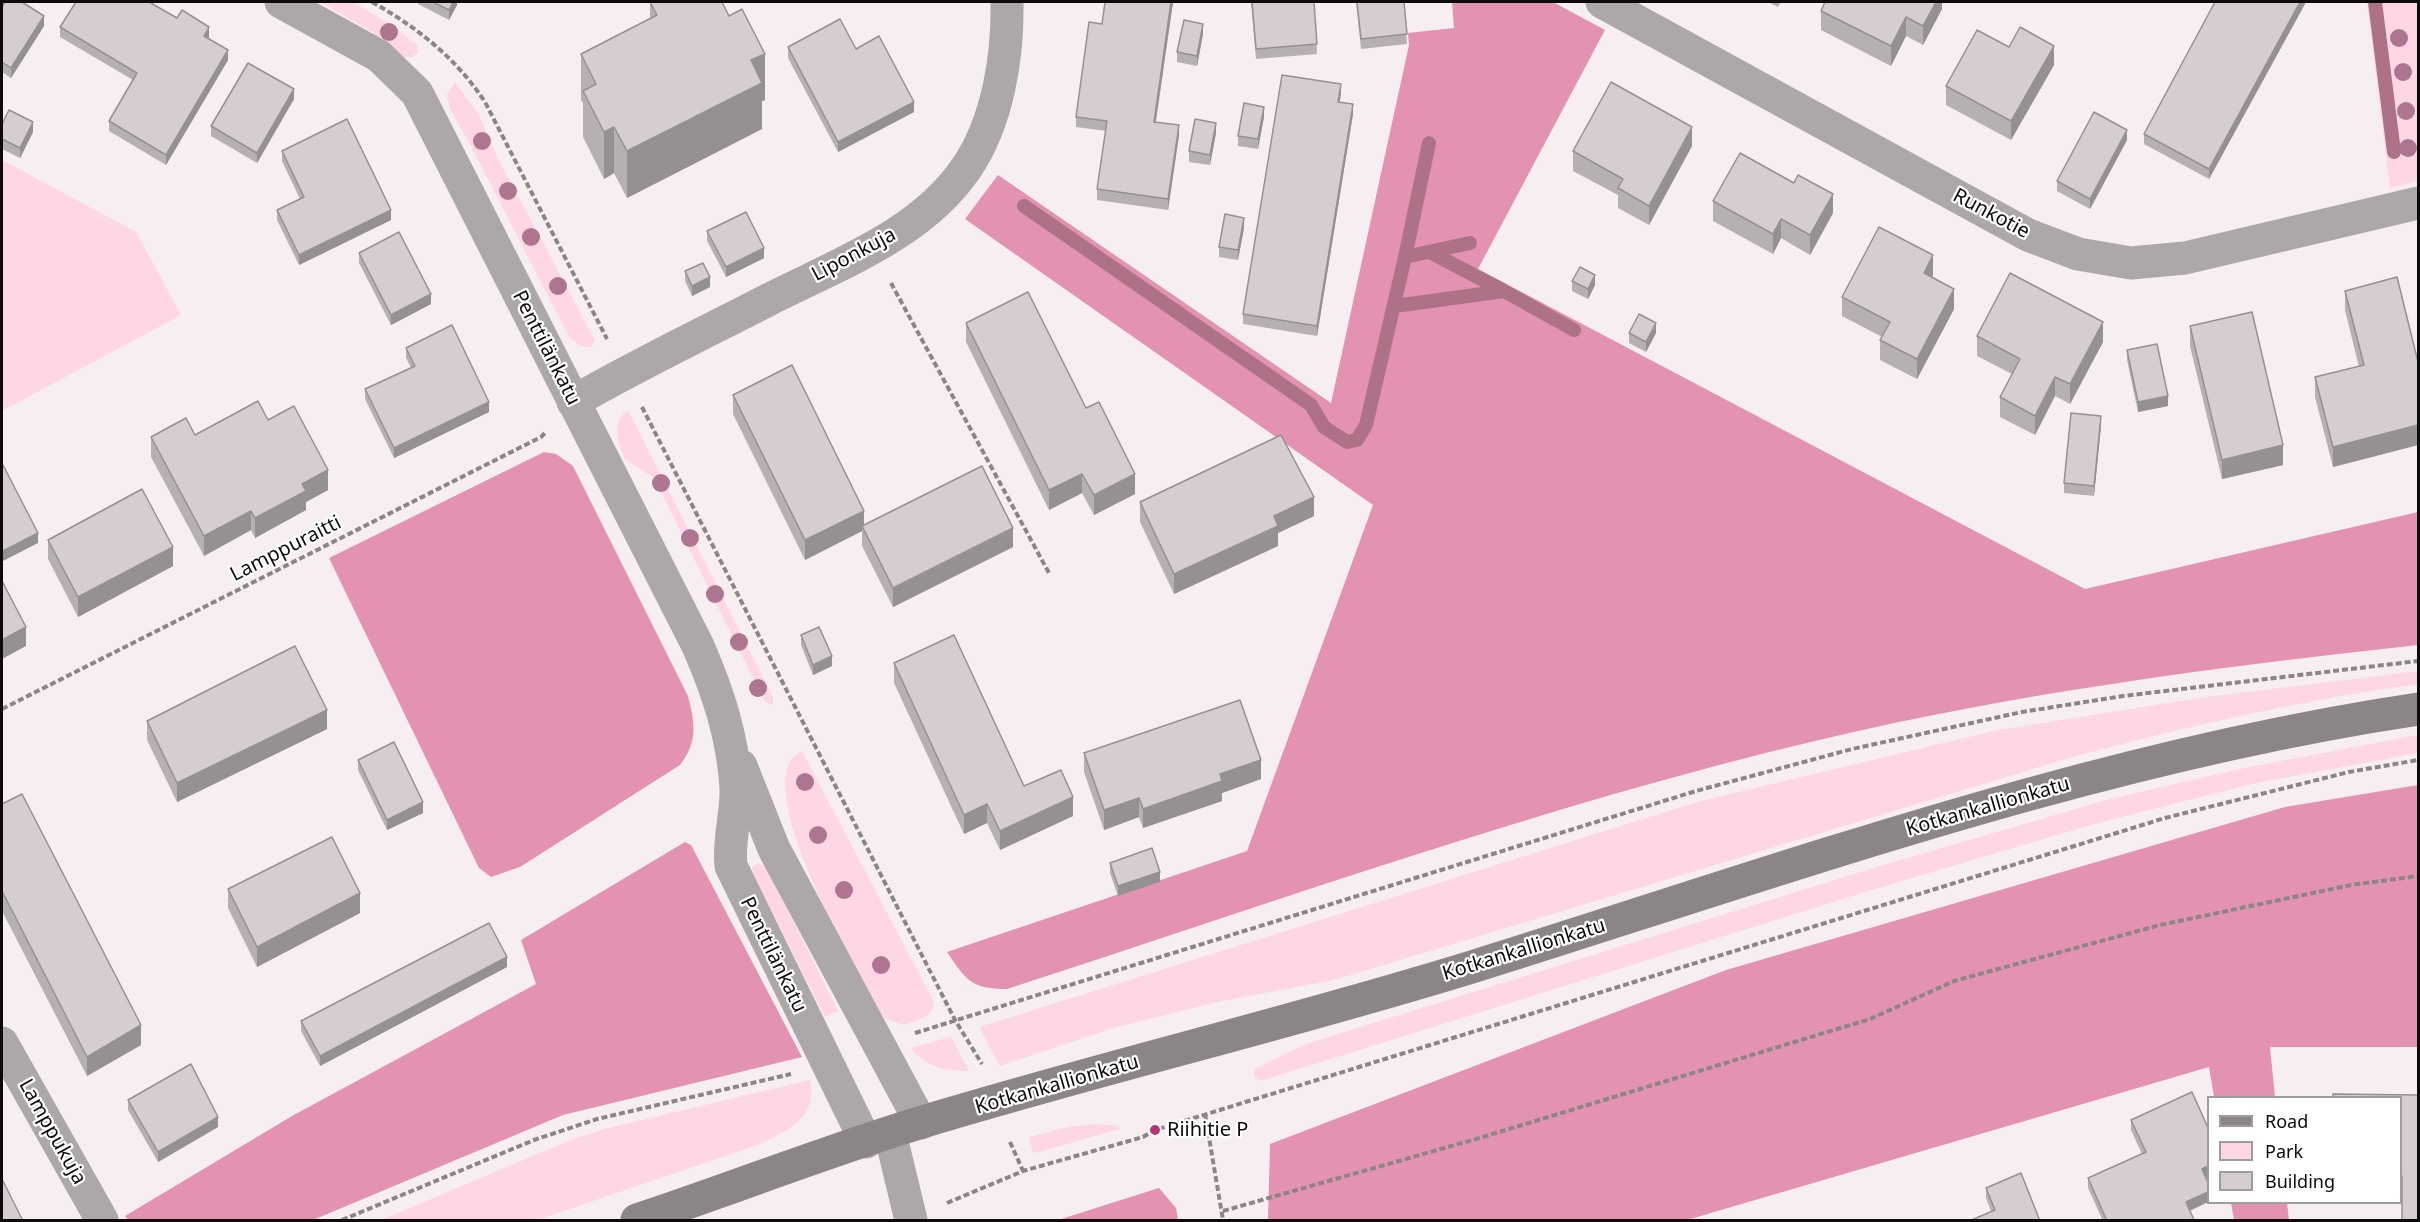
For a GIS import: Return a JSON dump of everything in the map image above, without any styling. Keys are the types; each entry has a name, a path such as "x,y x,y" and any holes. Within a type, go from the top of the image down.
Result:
{"street":[{"name":"Penttilänkatu","path":"281,2 379,56 417,93 698,646 718,691 733,757 736,790 729,848 731,866 878,1137 911,1221"},
{"name":"Liponkuja","path":"573,402 626,372 872,248 915,222 946,194 968,166 986,128 997,92 1006,35 1007,2"},
{"name":"Runkotie","path":"1602,2 2028,235 2078,254 2131,263 2185,258 2418,203"},
{"name":"Kotkankallionkatu","path":"637,1221 921,1123 1450,973 1898,834 2078,781 2327,722 2418,709"},
{"name":"Penttilänkatu","path":"733,757 749,782 774,849 921,1123"},
{"name":"Lamppukuja","path":"2,1043 102,1221"}],"path":[{"path":"372,2 428,39 466,73 485,102 610,344"},
{"path":"872,248 1049,573"},
{"path":"637,396 956,1020 986,1070"},
{"name":"Lamppuraitti","path":"2,709 541,437 573,402"},
{"path":"912,1034 1696,791 1852,749 2022,712 2112,698 2257,678 2418,661"},
{"path":"953,1201 1023,1171 1143,1137 1155,1130 1205,1114 2165,818 2349,772 2418,760"},
{"path":"1222,1211 1476,1139 1870,1019 1954,981 2160,925 2351,885 2418,876"},
{"path":"342,1221 534,1140 597,1119 798,1073"},
{"path":"1205,1114 1223,1221"},
{"path":"1010,1142 1023,1171"}],"green space":[{"path":"320,2 353,2 396,28 417,45 418,53 410,58 401,56 371,31"},
{"path":"2367,2 2418,2 2418,181 2390,188"},
{"path":"455,82 478,113 496,155 595,340 591,347 580,346 569,337 450,109 447,94"},
{"path":"2,160 136,232 181,315 2,411"},
{"path":"627,411 773,697 773,705 765,702 654,478 625,459 618,440 617,427"},
{"path":"2418,671 2418,684 2246,715 2076,756 1334,980 1217,1002 1117,1027 1000,1066 979,1027 1697,802 1994,731 2198,698"},
{"path":"2418,735 2418,753 2256,783 2094,824 1875,889 1260,1081 1254,1077 1254,1069 1306,1044 1880,866 2110,799 2249,767"},
{"path":"802,751 934,1002 931,1012 919,1020 904,1025 886,1019 878,1011 849,958 810,876 795,834 786,797 788,768"},
{"path":"758,863 767,868 838,1011 825,1017 753,874 752,867"},
{"path":"951,1037 969,1071 952,1070 929,1064 911,1048"},
{"path":"810,1080 810,1104 805,1113 798,1122 769,1140 537,1220 381,1220 573,1139 604,1129"},
{"path":"1095,1124 1119,1126 1120,1129 1033,1153 1029,1137 1068,1127"}],"shaded area":[{"path":"1452,2 1553,2 1605,30 1478,269 2085,589 2418,512 2418,645 2117,683 1967,708 1819,740 1716,766 1512,824 1007,989 977,985 959,970 947,952 1247,851 1373,505 965,219 998,175 1331,403 1409,45 1408,33 1454,28"},
{"path":"544,452 556,454 573,466 688,696 693,732 690,748 680,765 520,867 491,877 479,868 329,558"},
{"path":"2418,785 2418,1047 2270,1047 2275,1096 2214,1096 2209,1067 1687,1220 1268,1220 1270,1144 1726,970 2285,807"},
{"path":"685,842 691,845 802,1057 563,1115 313,1220 128,1220 125,1216 292,1116 536,984 521,940"},
{"path":"1159,1188 1176,1208 1178,1220 1058,1220"},
{"path":"2231,1204 2287,1204 2289,1220 2234,1220"}],"building":[{"path":"5,2 22,2 44,16 11,68 2,62 2,7"},
{"path":"76,2 149,2 177,18 182,10 209,27 204,36 228,50 166,155 109,121 137,73 60,27"},
{"path":"433,2 453,2 449,10"},
{"path":"650,2 722,2 729,16 742,9 765,54 751,60 762,83 627,151 614,127 604,132 583,91 596,84 581,54 657,15"},
{"path":"1105,2 1171,2 1154,122 1179,125 1168,199 1097,189 1107,121 1076,117 1089,22 1102,24"},
{"path":"1252,2 1314,2 1317,44 1256,49"},
{"path":"1357,2 1404,2 1407,34 1361,39"},
{"path":"1825,2 1936,2 1923,26 1906,17 1891,46 1821,11"},
{"path":"2215,2 2300,2 2209,169 2144,134"},
{"path":"840,19 856,49 879,36 914,102 838,142 788,47"},
{"path":"1184,20 1203,24 1197,56 1177,52"},
{"path":"2020,27 2054,46 2011,121 1946,86 1977,30 2009,47"},
{"path":"248,63 294,89 257,153 211,126"},
{"path":"1282,75 1341,84 1338,102 1353,104 1317,326 1243,314"},
{"path":"1611,82 1692,127 1649,206 1618,188 1623,179 1573,151"},
{"path":"1244,103 1264,107 1258,139 1238,136"},
{"path":"9,110 33,122 20,148 2,139 2,124"},
{"path":"2094,112 2127,130 2090,199 2057,181"},
{"path":"347,119 391,210 299,255 277,210 304,197 282,151"},
{"path":"1195,119 1216,123 1210,155 1189,151"},
{"path":"1740,153 1794,183 1798,175 1833,194 1810,235 1781,219 1773,234 1713,201"},
{"path":"746,212 764,248 726,267 707,231"},
{"path":"1225,214 1244,218 1238,250 1219,247"},
{"path":"1879,227 1933,255 1924,273 1954,289 1917,359 1880,340 1890,322 1842,297"},
{"path":"399,232 431,294 391,315 359,253"},
{"path":"703,263 710,277 692,286 685,271"},
{"path":"1580,267 1595,275 1588,289 1572,281"},
{"path":"2010,273 2103,322 2070,384 2055,377 2035,416 2000,397 2020,359 1977,336"},
{"path":"2397,277 2418,362 2418,425 2333,447 2315,377 2364,365 2345,291"},
{"path":"1028,292 1086,408 1099,402 1135,474 1094,495 1082,474 1049,490 966,323"},
{"path":"2252,312 2283,445 2222,460 2190,326"},
{"path":"1639,314 1656,323 1646,342 1629,333"},
{"path":"452,325 489,402 394,448 365,389 415,366 406,348"},
{"path":"2157,344 2168,396 2138,402 2127,350"},
{"path":"792,365 864,511 805,540 733,395"},
{"path":"258,401 268,420 294,406 328,470 302,484 306,491 255,518 251,511 204,536 151,437 186,418 195,435"},
{"path":"2071,413 2101,416 2094,486 2064,483"},
{"path":"1281,435 1314,497 1274,516 1278,526 1174,574 1140,502"},
{"path":"2,466 38,533 3,551"},
{"path":"982,466 1013,528 893,588 862,526"},
{"path":"142,489 173,547 78,597 48,540"},
{"path":"2,581 26,627 2,640"},
{"path":"819,627 832,656 813,665 801,635"},
{"path":"954,635 1024,786 1061,770 1073,797 1000,831 987,804 964,815 894,663"},
{"path":"295,646 327,710 177,783 147,721"},
{"path":"1240,700 1261,760 1220,774 1222,781 1143,809 1139,798 1104,810 1084,753"},
{"path":"394,742 423,802 387,820 358,760"},
{"path":"22,794 141,1025 87,1057 2,891 2,804"},
{"path":"332,837 360,893 257,947 228,889"},
{"path":"1152,848 1160,872 1118,886 1110,863"},
{"path":"489,923 507,957 320,1056 301,1021"},
{"path":"191,1064 218,1117 158,1152 128,1100"},
{"path":"2192,1092 2207,1126 2207,1166 2202,1169 2207,1181 2207,1192 2186,1202 2194,1220 2107,1221 2088,1178 2146,1152 2131,1120"},
{"path":"2333,1094 2418,1095 2418,1221 2402,1221 2402,1096 2333,1096"},
{"path":"2021,1173 2040,1221 1969,1221 1995,1210 1986,1188"},
{"path":"2,1179 23,1221 2,1221"}],"waterway":[{"path":"2375,2 2394,152"},
{"path":"1405,257 1429,143"},
{"path":"1024,206 1311,405 1324,427 1347,442 1357,440 1366,425 1405,257 1470,243"},
{"path":"1430,252 1504,291"},
{"path":"1395,306 1504,291 1574,330"}],"place":[{"name":"Riihitie P","path":"1155,1130"}]}
